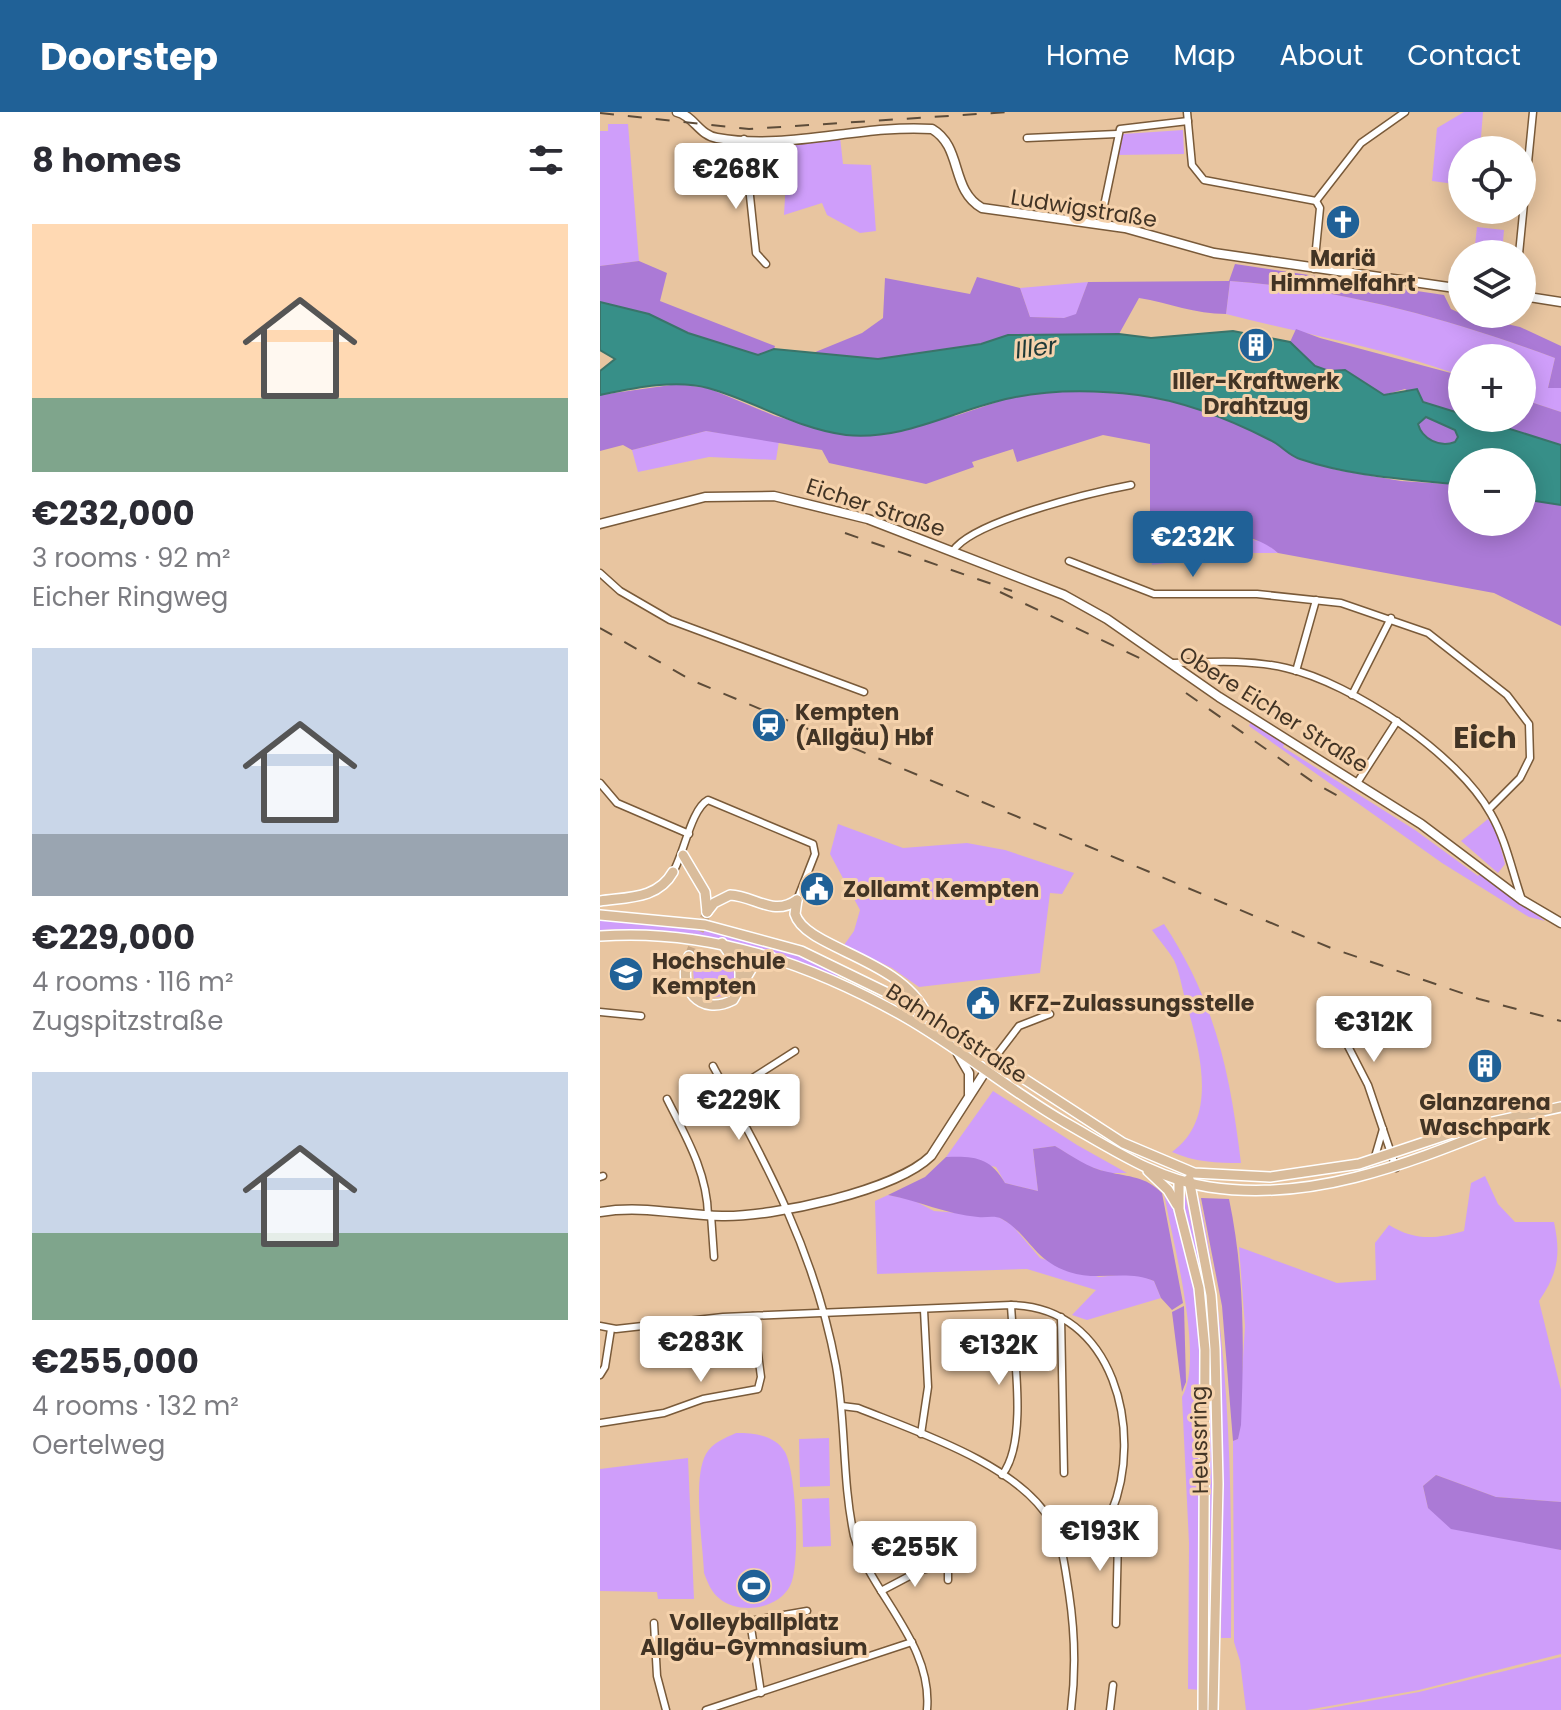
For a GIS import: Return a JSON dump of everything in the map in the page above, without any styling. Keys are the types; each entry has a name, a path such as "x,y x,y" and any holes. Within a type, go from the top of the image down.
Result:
{"main road":[{"path":"683,855 705,892 707,912 714,903 730,895 778,908 797,900"},
{"path":"600,901 649,894 664,885 673,872"},
{"path":"797,900 795,914 804,931 896,978 918,997 927,1016"},
{"name":"Bahnhofstraße","path":"600,915 705,925 789,947 853,975 927,1016 992,1061 1123,1143 1189,1172 1270,1177 1374,1160 1470,1127 1532,1114"},
{"name":"Bahnhofstraße","path":"600,936 660,934 722,943 770,956 867,997 905,1017 1018,1093 1142,1166 1184,1182 1269,1191 1362,1177 1396,1168 1532,1114"},
{"path":"722,943 740,969 739,994"},
{"path":"689,956 684,975 688,992 694,998 714,1006 725,1004 739,994 753,966 770,956"},
{"path":"1532,1114 1561,1107"},
{"path":"1142,1166 1168,1190 1179,1209"},
{"path":"1184,1182 1189,1172"},
{"name":"Heussring","path":"1184,1182 1179,1209 1199,1288 1205,1350 1203,1710"},
{"name":"Heussring","path":"1184,1182 1211,1295 1215,1349 1218,1484 1213,1710"}],"street":[{"name":"Ludwigstraße","path":"677,112 691,116 711,137 744,139 932,129 946,140 963,189 977,205 1015,215 1100,225 1214,253 1448,287"},
{"path":"1187,112 1192,165 1204,180 1316,201 1320,208 1314,269"},
{"path":"1316,201 1361,143 1405,112"},
{"path":"1520,240 1533,112"},
{"path":"1100,225 1117,134 1126,126 1188,121"},
{"path":"1027,138 1117,134"},
{"path":"744,139 756,253 766,264"},
{"path":"1536,298 1561,302"},
{"path":"953,551 979,532 1013,518 1085,493 1131,485"},
{"name":"Eicher Straße","path":"600,524 705,497 774,496 847,512 953,551"},
{"name":"Obere Eicher Straße","path":"953,551 1064,595 1107,619 1166,663 1452,845 1498,883 1561,923"},
{"path":"1069,561 1154,594 1257,594 1316,600 1391,618 1444,643 1525,715 1530,734 1530,758 1520,778 1489,809"},
{"path":"600,573 620,591 670,620 864,692"},
{"path":"1296,671 1316,600"},
{"path":"1352,695 1391,618"},
{"path":"1183,673 1200,662"},
{"path":"1166,663 1237,662 1296,671 1352,695 1397,721 1454,770 1489,809 1501,832 1522,900"},
{"path":"1357,783 1397,721"},
{"path":"600,783 617,803 689,834"},
{"path":"673,872 683,855 701,804 708,800 813,844 815,854 797,900"},
{"path":"1498,883 1512,868"},
{"path":"600,1012 641,1016"},
{"name":"Bahnhofstraße","path":"992,1061 1019,1026 1050,1014"},
{"path":"1332,1015 1368,1085 1396,1168"},
{"path":"729,1093 795,1051"},
{"path":"958,1054 969,1073 968,1100"},
{"path":"600,1212 632,1208 710,1215 751,1214 883,1185 918,1169 931,1156 992,1061"},
{"path":"713,1066 788,1206 823,1313 842,1406 848,1508 854,1536 864,1563 912,1642 923,1668 927,1708 936,1710"},
{"path":"667,1099 699,1163 708,1194 714,1257"},
{"path":"1374,1160 1383,1125"},
{"path":"1002,1475 1012,1463 1017,1432 1011,1305"},
{"path":"600,1326 611,1329 753,1316 1011,1305 1061,1317 1094,1342 1112,1378 1123,1458 1120,1489 1111,1513 1118,1538 1116,1624"},
{"path":"921,1434 928,1387 924,1310"},
{"path":"600,1423 664,1413 703,1399 758,1389 761,1377 753,1316"},
{"path":"1061,1317 1064,1473"},
{"path":"600,1375 605,1367 611,1329"},
{"path":"842,1406 858,1408 921,1434 1002,1475 1035,1500 1057,1537 1075,1646 1071,1710"},
{"path":"1057,1537 1079,1531 1111,1513"},
{"path":"927,1528 932,1541 941,1541 942,1565"},
{"path":"881,1591 921,1570 942,1565 948,1566 948,1580"},
{"path":"761,1693 750,1621 807,1611"},
{"path":"654,1623 657,1676 666,1710"},
{"path":"706,1710 721,1708 912,1642"},
{"path":"1110,1710 1113,1685"}],"shaded area":[{"path":"1464,112 1483,112 1481,136 1448,136 1448,183 1432,181 1437,128"},
{"path":"608,124 628,124 639,261 600,266 600,131 608,131"},
{"path":"1183,130 1184,154 1117,155 1123,134"},
{"path":"840,137 843,164 871,165 876,231 860,233 827,215 822,203 784,215 787,162 775,145"},
{"path":"1477,227 1504,230 1503,240 1476,240"},
{"path":"639,261 667,273 660,301 775,346 774,349 758,355 688,333 649,314 600,302 600,266"},
{"path":"1235,264 1444,295 1448,303 1448,323 1313,291 1230,281 1226,314 1139,298 1119,334 1008,335 981,344 878,359 813,353 862,333 883,318 885,278 970,294 977,277 1020,288 1030,317 1064,318 1076,314 1088,282 1229,281"},
{"path":"1230,281 1272,285 1395,308 1448,323 1448,328 1466,328 1514,344 1448,344 1448,371 1374,349 1226,314"},
{"path":"1088,282 1076,315 1064,318 1030,317 1020,288"},
{"path":"1466,328 1522,328 1561,346 1561,388 1548,388 1555,358 1536,352 1536,344 1514,344"},
{"path":"1296,329 1448,372 1448,410 1422,402 1405,389 1384,395 1346,370 1329,371 1315,366 1290,342"},
{"path":"1536,352 1555,358 1548,388 1561,388 1561,412 1536,404"},
{"path":"678,384 708,388 775,416 820,428 955,416 1009,398 1063,390 1140,395 1190,406 1274,442 1296,458 1337,470 1401,481 1448,484 1448,536 1536,536 1536,501 1561,505 1561,626 1494,593 1278,553 1250,538 1217,534 1150,543 1150,444 1103,435 1017,462 1013,449 972,462 974,467 926,484 829,463 822,450 706,431 632,450 623,445 600,451 600,395"},
{"path":"1536,404 1561,412 1561,445 1520,432 1536,432"},
{"path":"1426,417 1448,427 1448,432 1456,432 1458,437 1449,444 1438,443 1428,438 1418,424"},
{"path":"706,431 779,441 776,460 709,457 638,472 632,450"},
{"path":"1213,534 1266,542 1278,553 1238,553 1152,565 1150,543"},
{"path":"1251,721 1285,742 1283,747 1415,830 1478,876 1481,873 1545,921 1529,917 1442,863 1249,726"},
{"path":"1488,819 1497,833 1505,864 1498,873 1461,841"},
{"path":"838,824 903,848 967,843 1005,850 1074,873 1062,894 1050,893 1040,973 919,987 892,968 844,945 854,931 860,910 830,854"},
{"path":"600,920 662,924 722,934 781,950 839,972 837,978 750,949 692,935 631,929 600,930"},
{"path":"1164,924 1196,981 1218,1038 1232,1098 1241,1163 1206,1161 1172,1152 1187,1138 1196,1121 1202,1082 1196,1040 1178,970 1172,956 1152,930"},
{"path":"696,954 732,965 735,979 726,995 716,997 701,993 694,980"},
{"path":"993,1091 1127,1173 1109,1173 1085,1165 1055,1146 1033,1149 1038,1191 1005,1183 996,1167 946,1157"},
{"path":"1055,1146 1094,1168 1143,1180 1162,1193 1183,1303 1172,1310 1161,1298 1154,1281 1133,1276 1080,1275 1057,1267 999,1218 955,1213 888,1195 925,1177 946,1157 980,1160 993,1168 1005,1183 1038,1191 1033,1149"},
{"path":"1485,1176 1498,1204 1515,1222 1554,1222 1556,1263 1539,1301 1561,1390 1561,1502 1496,1497 1436,1475 1423,1486 1428,1508 1561,1550 1561,1654 1419,1690 1307,1710 1246,1710 1240,1661 1234,1642 1233,1441 1238,1439 1245,1326 1239,1247 1337,1283 1376,1280 1375,1243 1389,1225 1408,1234 1426,1237 1464,1231 1471,1183"},
{"path":"1164,1193 1167,1193 1175,1209 1194,1288 1202,1351 1201,1690 1188,1689 1189,1543 1182,1397 1188,1379 1189,1327"},
{"path":"1180,1194 1185,1194 1207,1296 1211,1349 1215,1485 1211,1690 1206,1690 1208,1350"},
{"path":"888,1195 913,1200 934,1211 997,1216 1012,1225 1040,1258 1099,1277 1135,1273 1154,1281 1161,1298 1087,1320 1072,1315 1096,1290 1027,1269 877,1274 875,1201"},
{"path":"1194,1197 1199,1198 1210,1252 1223,1362 1230,1472 1231,1638 1221,1638 1222,1471 1218,1362 1205,1253"},
{"path":"1201,1198 1229,1199 1238,1256 1243,1340 1242,1396 1241,1425 1238,1439 1233,1441 1222,1306"},
{"path":"1184,1306 1186,1382 1182,1392 1172,1312"},
{"path":"736,1433 757,1435 781,1446 789,1463 794,1498 796,1540 790,1586 777,1600 748,1608 728,1604 712,1590 704,1573 699,1512 700,1479 706,1454 719,1441"},
{"path":"829,1438 830,1486 800,1487 799,1439"},
{"path":"688,1458 694,1599 658,1599 657,1592 600,1591 600,1469"},
{"path":"1436,1475 1496,1497 1561,1502 1561,1550 1451,1529 1428,1508 1423,1486"},
{"path":"829,1498 831,1546 803,1547 802,1499"},
{"path":"1561,1657 1561,1710 1319,1710 1419,1692"}],"water":[{"name":"Iller","path":"600,302 649,314 688,333 758,355 774,349 878,359 981,344 1008,335 1119,334 1151,338 1233,331 1290,342 1315,366 1329,371 1345,370 1384,395 1417,389 1423,402 1448,410 1448,427 1426,417 1418,424 1428,438 1438,443 1455,442 1458,437 1456,432 1520,432 1561,445 1561,505 1536,501 1536,448 1448,448 1448,484 1360,474 1296,458 1270,440 1239,425 1172,402 1122,393 1074,391 1027,395 991,403 910,429 868,436 846,435 810,427 695,385 654,386 600,395 600,371 615,359 600,350"}],"tunnel":[{"path":"689,956 707,912"}],"railway":[{"path":"600,113 749,129 1009,112"},
{"path":"845,533 1012,591"},
{"path":"1000,592 1150,663"},
{"path":"600,628 691,680 1331,948 1479,999 1561,1021"},
{"path":"1186,693 1313,782 1347,801"}],"place":[{"name":"Mariä Himmelfahrt","path":"1343,222"},
{"name":"Iller-Kraftwerk Drahtzug","path":"1256,345"},
{"name":"Kempten (Allgäu) Hbf","path":"769,725"},
{"name":"Zollamt Kempten","path":"817,889"},
{"name":"Hochschule Kempten","path":"626,974"},
{"name":"KFZ-Zulassungsstelle","path":"983,1003"},
{"name":"Glanzarena Waschpark","path":"1485,1066"},
{"name":"Volleyballplatz Allgäu-Gymnasium","path":"754,1586"}],"district":[{"name":"Eich","path":"1485,738"}]}
